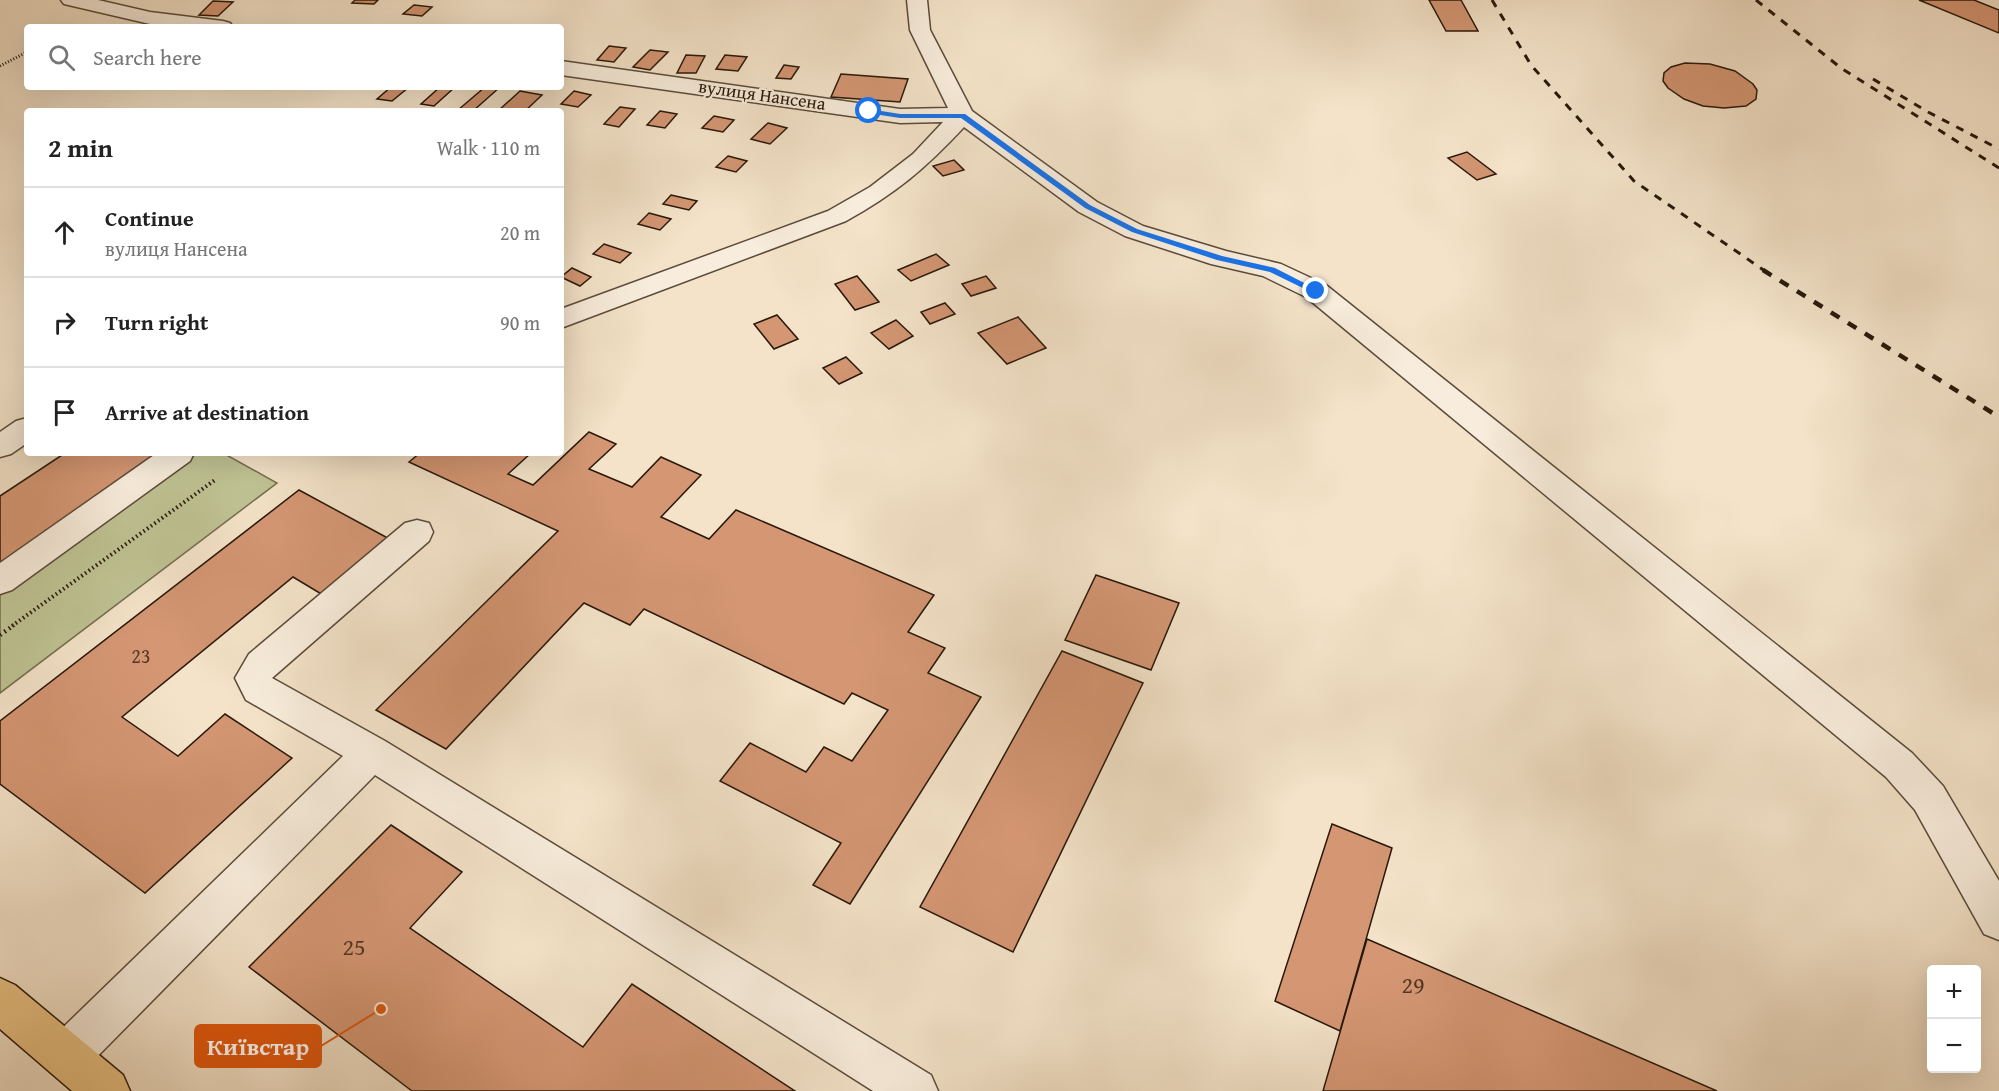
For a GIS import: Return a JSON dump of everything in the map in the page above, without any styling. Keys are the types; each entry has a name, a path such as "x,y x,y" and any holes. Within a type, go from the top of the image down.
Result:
{"main road":[{"path":"0,1000 107,1091"}],"street":[{"path":"917,0 920,30 963,116 1088,207 1134,231 1220,258 1272,270 1316,291 1899,765 1929,798 1999,920"},
{"path":"84,1 150,18 199,24"},
{"name":"вулиця Нансена","path":"564,68 900,116 963,116"},
{"path":"564,318 837,216 879,192 921,159 963,116"},
{"path":"0,446 24,431"},
{"path":"0,581 175,456"},
{"path":"417,532 262,664 254,678 259,689 372,753 915,1091"},
{"path":"66,1056 372,753"}],"path":[{"path":"0,66 24,54"},
{"path":"0,635 215,480"}],"green space":[{"path":"187,456 228,456 277,483 0,693 0,588"}],"building":[{"path":"355,0 378,0 374,4 352,3"},
{"path":"1429,0 1461,0 1478,31 1446,31"},
{"path":"1919,0 1974,0 1999,10 1999,33"},
{"path":"213,1 233,2 218,16 199,15"},
{"path":"414,5 432,7 422,16 403,14"},
{"path":"609,46 626,48 614,62 597,60"},
{"path":"650,50 668,52 650,70 633,67"},
{"path":"686,55 705,56 696,73 677,73"},
{"path":"725,55 747,57 738,71 716,69"},
{"path":"1685,63 1710,64 1735,71 1753,84 1757,90 1756,99 1746,106 1724,108 1703,106 1684,99 1668,88 1663,81 1664,73 1671,67"},
{"path":"784,65 799,67 791,79 776,78"},
{"path":"841,74 908,79 900,102 831,97"},
{"path":"388,90 405,90 392,101 377,99"},
{"path":"437,90 452,90 434,106 421,104"},
{"path":"481,90 497,90 476,108 460,108"},
{"path":"520,91 542,95 528,108 501,108"},
{"path":"574,91 591,95 578,107 561,104"},
{"path":"620,107 635,109 619,127 604,124"},
{"path":"660,111 677,114 665,128 647,125"},
{"path":"714,116 734,120 723,132 702,128"},
{"path":"768,123 787,128 770,144 751,139"},
{"path":"1467,152 1496,174 1477,180 1448,158"},
{"path":"728,156 747,161 736,172 716,167"},
{"path":"954,160 964,170 943,176 933,166"},
{"path":"671,195 697,201 689,210 663,204"},
{"path":"649,213 671,219 660,230 638,224"},
{"path":"604,244 631,253 620,263 593,254"},
{"path":"936,254 949,265 911,281 898,270"},
{"path":"572,268 591,277 580,286 564,278 564,275"},
{"path":"857,276 879,302 855,310 835,284"},
{"path":"986,276 996,288 971,296 962,284"},
{"path":"945,303 955,314 930,324 921,312"},
{"path":"777,315 798,339 774,349 754,324"},
{"path":"1018,317 1046,348 1007,364 978,333"},
{"path":"896,320 913,336 889,349 871,333"},
{"path":"846,357 862,373 839,384 823,368"},
{"path":"589,432 616,444 589,469 632,487 661,457 701,475 661,517 709,539 736,510 934,595 908,632 945,648 928,673 981,697 850,904 813,885 841,843 720,781 750,743 806,772 824,747 852,761 888,710 852,693 844,704 644,609 630,625 584,603 446,749 376,710 558,531 409,462 416,456 528,456 508,474 533,485"},
{"path":"60,456 159,456 0,568 0,496"},
{"path":"299,490 395,542 328,598 293,577 122,717 178,756 225,714 292,758 145,893 0,784 0,721"},
{"path":"1096,575 1179,603 1151,670 1065,640"},
{"path":"1062,651 1143,683 1013,952 920,907"},
{"path":"1332,824 1392,848 1340,1031 1275,1001"},
{"path":"391,825 462,872 410,928 583,1047 632,984 795,1091 412,1091 249,967"},
{"path":"1367,939 1717,1091 1323,1091"}],"railway":[{"path":"1492,0 1531,65 1634,181 1765,271"},
{"path":"1756,0 1841,68 1999,168"},
{"path":"1873,79 1928,112 1999,149"},
{"path":"1763,270 1999,417"}],"place":[{"name":"Київстар","path":"381,1009"}],"route":[{"path":"869,111 900,116 963,116 1088,207 1134,231 1220,258 1272,270 1316,291"}]}
